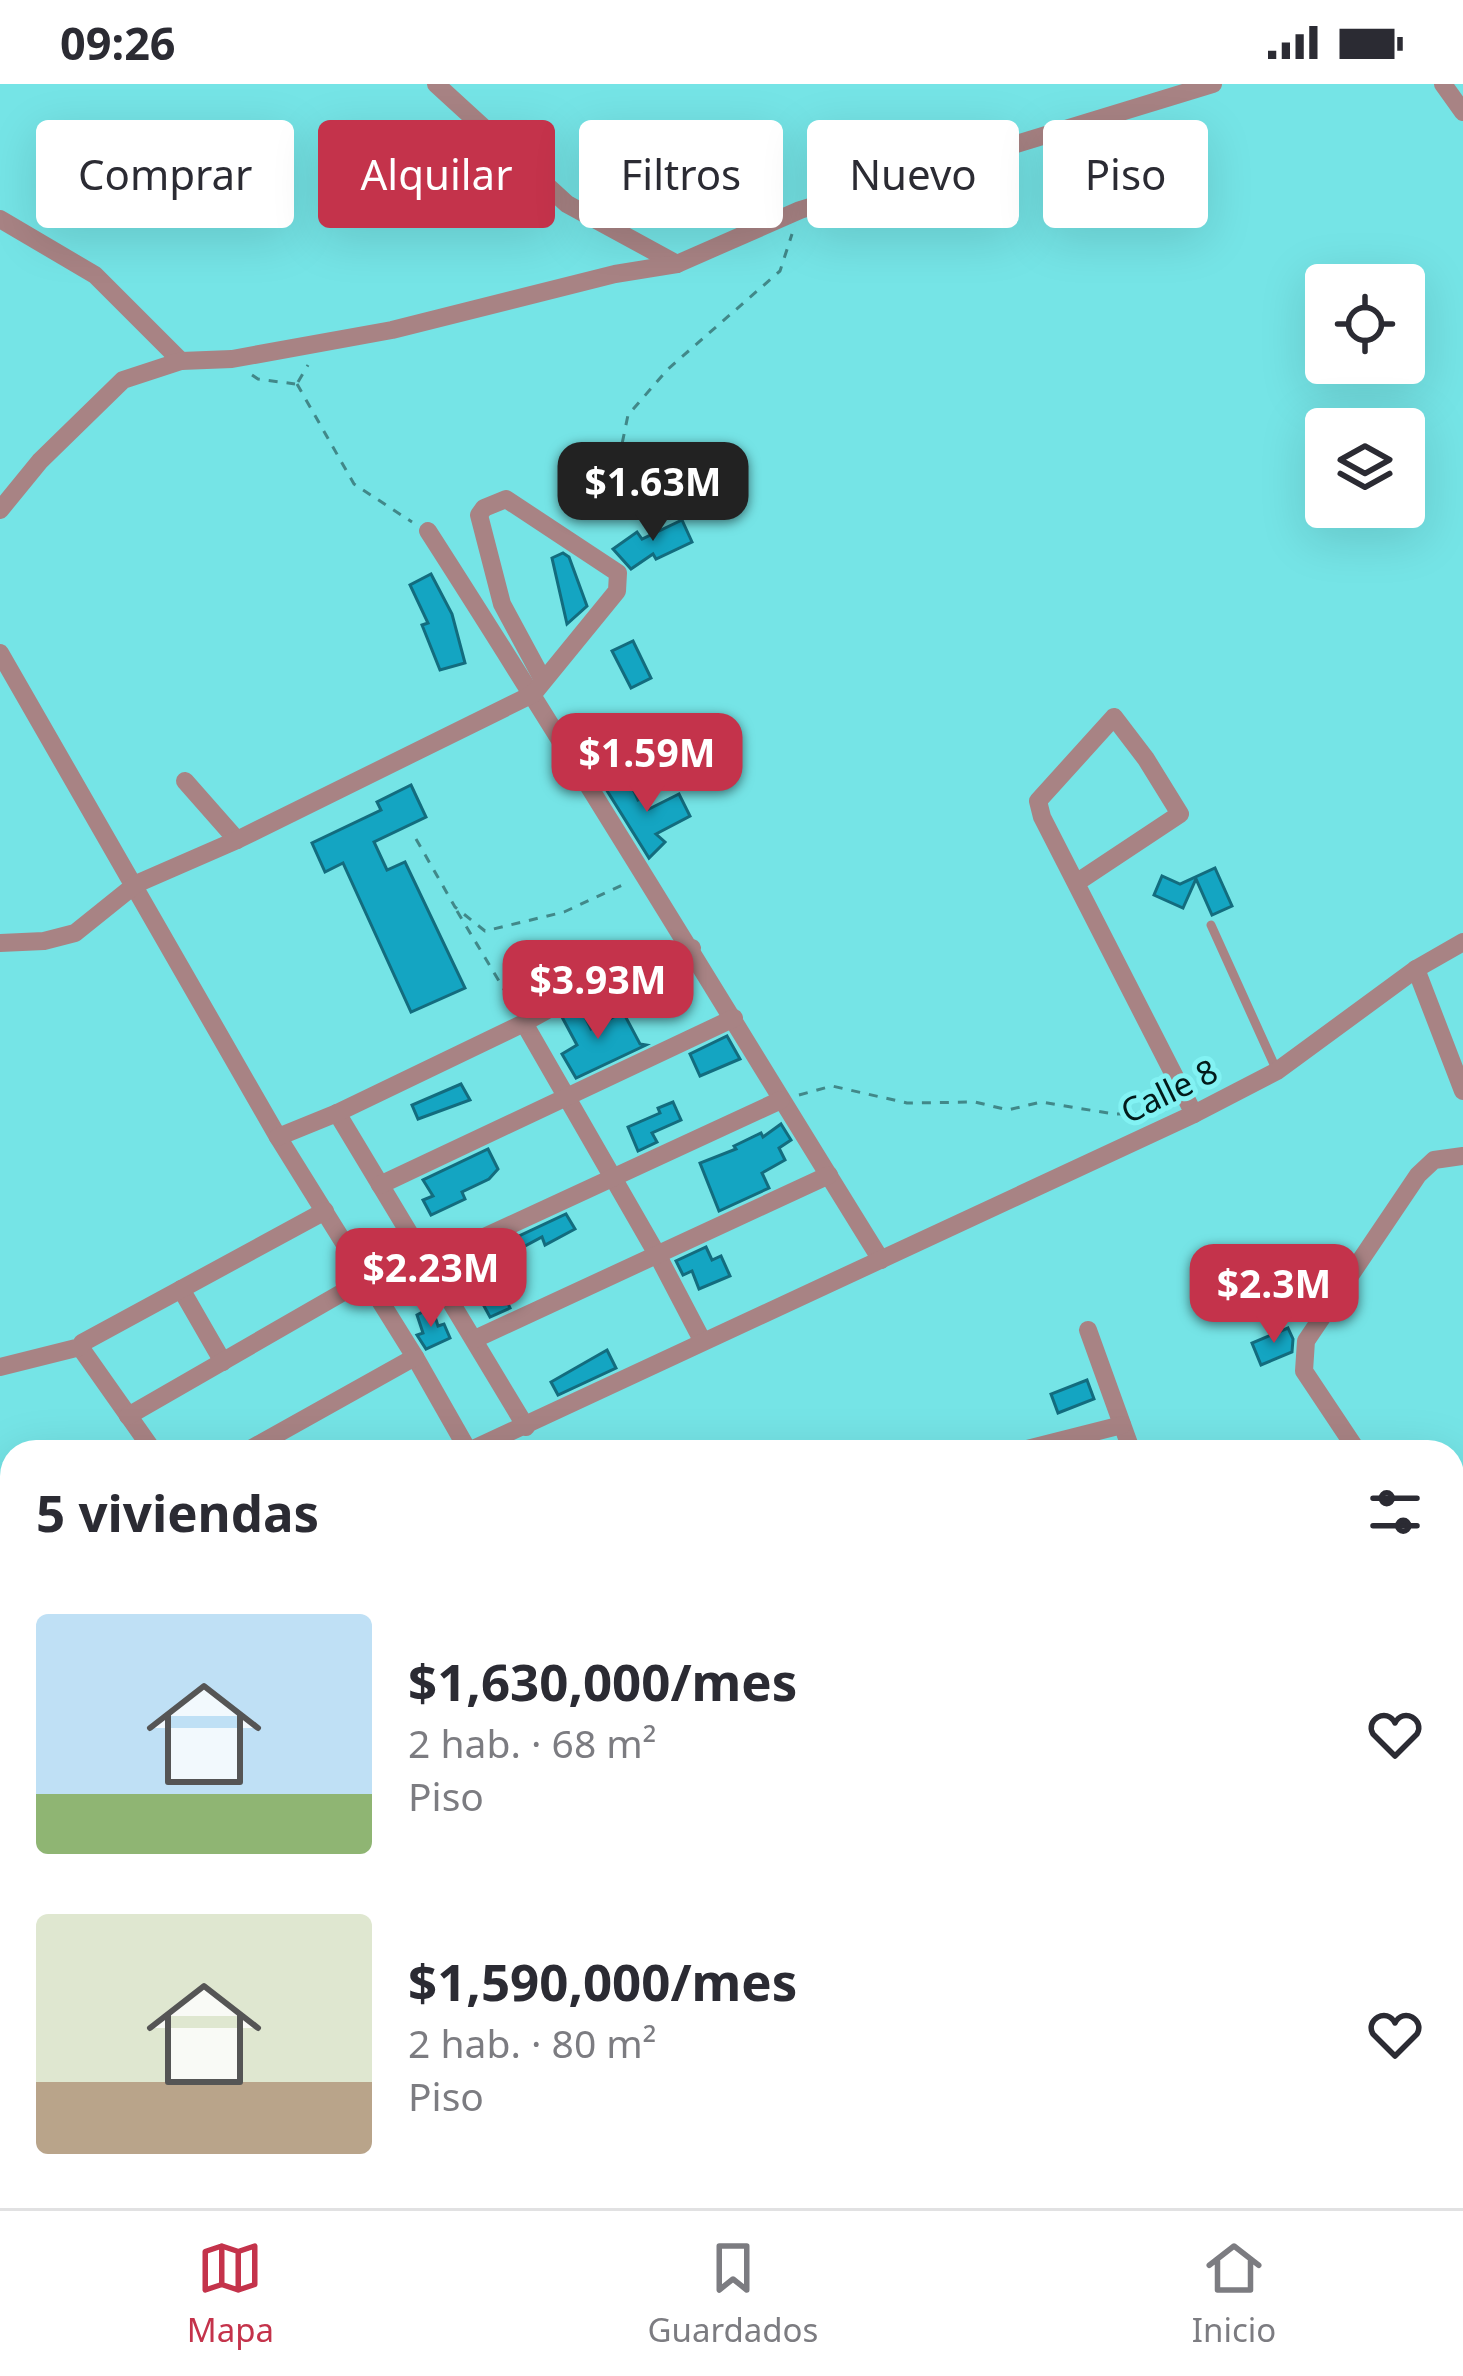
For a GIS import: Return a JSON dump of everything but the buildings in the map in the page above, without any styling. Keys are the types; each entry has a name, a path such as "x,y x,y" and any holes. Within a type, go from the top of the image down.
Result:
{"street":[{"path":"436,84 567,204 677,264"},
{"path":"0,511 40,461 123,380 181,361 232,359 392,330 615,274 677,264 800,210 1213,84"},
{"path":"1443,84 1463,112"},
{"path":"0,219 95,275 181,361"},
{"path":"0,943 44,941 75,933 136,884 236,840 538,687 617,591 620,578 506,500 479,515 502,604 538,687 640,873 692,948 881,1259"},
{"path":"428,531 538,687"},
{"path":"0,653 278,1137 461,1440"},
{"path":"1076,883 1180,814 1114,717 1038,801 1076,883 1194,1114"},
{"path":"185,782 236,840"},
{"name":"Calle 8","path":"495,1440 1194,1114 1277,1071 1416,969 1463,942"},
{"path":"278,1137 524,1023 634,960 692,948"},
{"path":"1416,969 1459,1068 1463,1091"},
{"path":"380,1185 734,1018"},
{"path":"524,1023 702,1340"},
{"path":"428,1263 782,1100"},
{"path":"337,1113 526,1426"},
{"path":"1350,1440 1304,1371 1306,1341 1418,1175 1434,1160 1463,1156"},
{"path":"475,1340 829,1175"},
{"path":"80,1348 82,1342 325,1211"},
{"path":"128,1416 366,1279"},
{"path":"182,1289 223,1362"},
{"path":"1088,1330 1127,1440"},
{"path":"0,1367 80,1348"},
{"path":"80,1348 145,1440"},
{"path":"266,1440 415,1357"},
{"path":"1063,1440 1121,1425"}],"lane":[{"path":"1211,925 1277,1071"}],"path":[{"path":"615,478 628,415 668,369 780,271 800,210"},
{"path":"232,359 258,379 297,384 354,484 428,531"},
{"path":"416,839 524,1023"},
{"path":"455,907 485,931 564,912 640,873"},
{"path":"782,1100 832,1086 908,1103 974,1102 1008,1110 1041,1102 1114,1114 1154,1112"}]}
